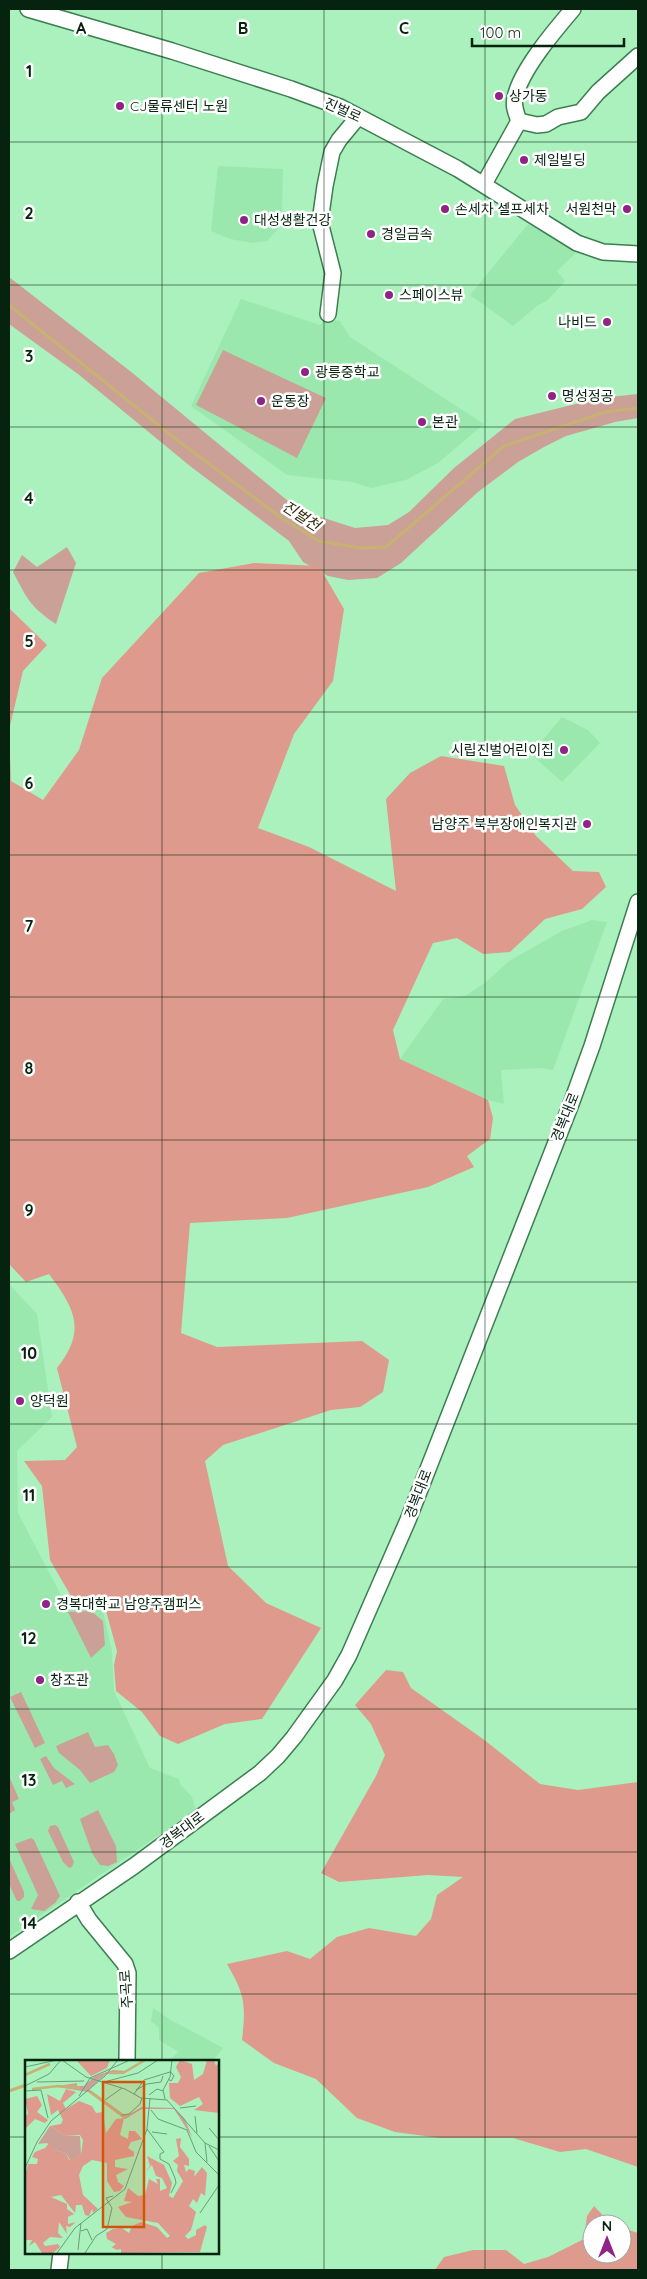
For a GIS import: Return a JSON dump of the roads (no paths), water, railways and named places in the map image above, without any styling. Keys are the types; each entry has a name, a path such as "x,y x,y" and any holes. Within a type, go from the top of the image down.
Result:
{"street":[{"name":"진벌로","path":"28,9 291,89 340,107 484,184 577,243 603,252 638,254"},
{"path":"519,121 515,111 515,98 518,88 537,55 573,9"},
{"path":"519,121 537,126 546,124 558,117 581,112 598,92 638,56"},
{"path":"328,314 333,273 320,222 324,195 332,152 358,116"},
{"path":"484,184 519,121"},
{"name":"경복대로","path":"9,1951 78,1902 134,1866 260,1773 278,1756 311,1714 344,1664 408,1520 571,1104 592,1046 638,902"},
{"name":"주곡로","path":"78,1902 125,1964 129,1979 127,2060"},
{"path":"59,2270 61,2254"}],"waterway":[{"name":"진벌천","path":"9,305 177,440 283,519 319,541 360,548 386,547 504,446 605,412 638,408"},
{"path":"9,2091 25,2085"}],"place":[{"name":"상가동","path":"499,96"},
{"name":"CJ물류센터 노원","path":"120,106"},
{"name":"제일빌딩","path":"524,160"},
{"name":"손세차 셀프세차","path":"445,209"},
{"name":"서원천막","path":"627,209"},
{"name":"대성생활건강","path":"244,220"},
{"name":"경일금속","path":"371,234"},
{"name":"스페이스뷰","path":"389,295"},
{"name":"나비드","path":"607,322"},
{"name":"광릉중학교","path":"305,372"},
{"name":"명성정공","path":"552,396"},
{"name":"운동장","path":"261,401"},
{"name":"본관","path":"422,422"},
{"name":"시립진벌어린이집","path":"564,750"},
{"name":"남양주 북부장애인복지관","path":"587,824"},
{"name":"양덕원","path":"20,1401"},
{"name":"경복대학교 남양주캠퍼스","path":"46,1604"},
{"name":"창조관","path":"40,1680"}]}
